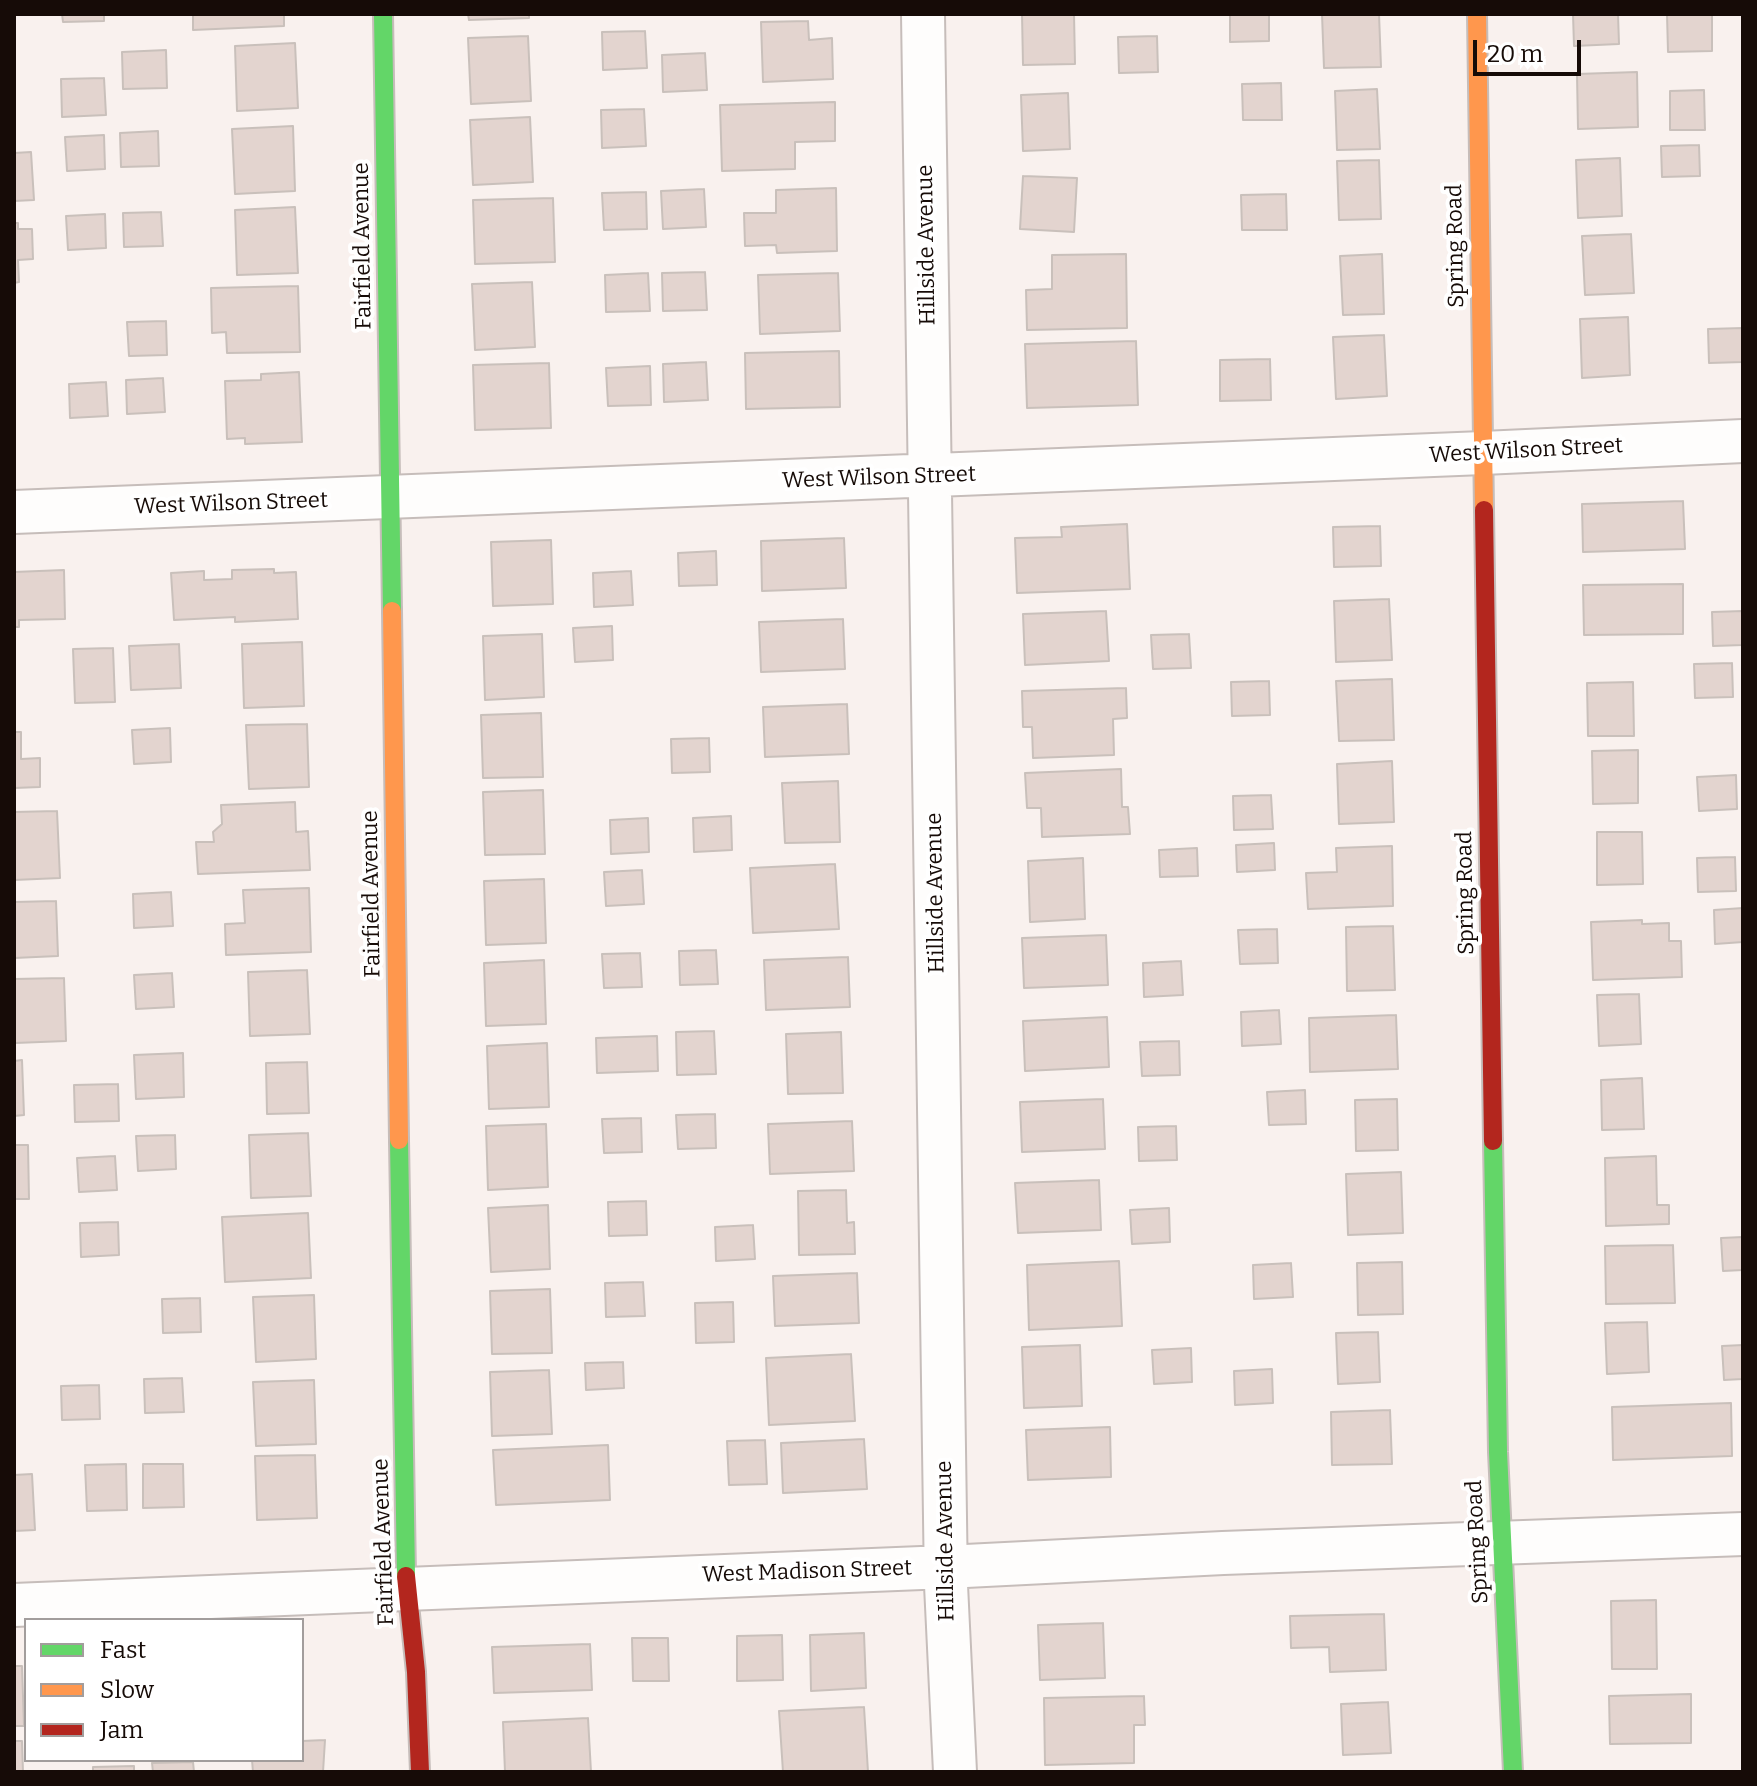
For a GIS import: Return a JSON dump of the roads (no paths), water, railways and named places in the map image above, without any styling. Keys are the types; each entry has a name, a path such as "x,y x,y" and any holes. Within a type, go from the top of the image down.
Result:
{"street":[{"name":"Fairfield Avenue","path":"383,14 406,1589 416,1672 420,1772"},
{"name":"Hillside Avenue","path":"923,14 946,1567 955,1772"},
{"name":"Spring Road","path":"1477,14 1498,1452 1513,1772"},
{"name":"West Wilson Street","path":"14,512 1743,441"},
{"name":"West Madison Street","path":"14,1605 1743,1534"}]}
